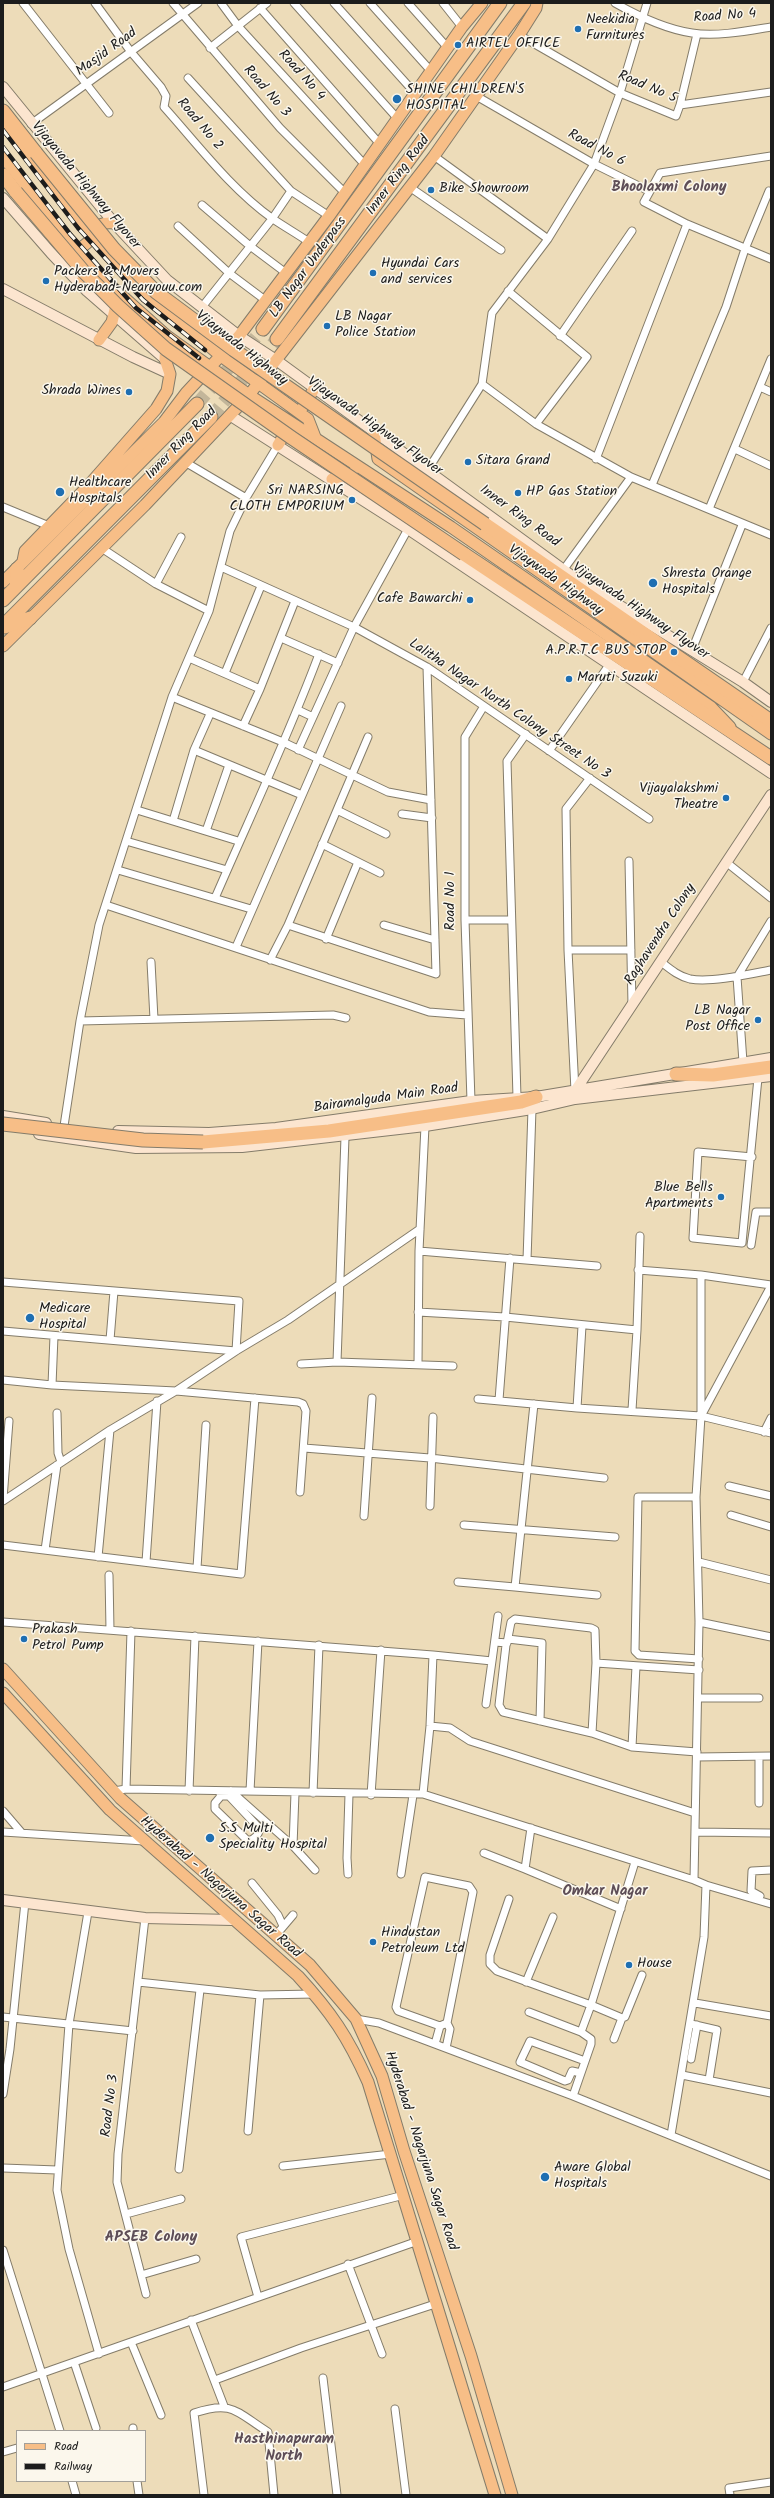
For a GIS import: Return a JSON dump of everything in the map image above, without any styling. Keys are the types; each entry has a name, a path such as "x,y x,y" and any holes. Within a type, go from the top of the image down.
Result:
{"highway":[{"name":"LB Nagar Underpass","path":"263,329 500,3"},
{"name":"LB Nagar Underpass","path":"277,339 524,3"},
{"name":"Vijayavada Highway Flyover","path":"3,111 114,249 156,292 234,350 771,721"},
{"path":"3,175 84,272 118,306 166,348 330,464 743,740"},
{"path":"3,600 197,404"},
{"path":"3,627 212,418"},
{"path":"16,587 19,566"},
{"path":"3,627 30,618"},
{"name":"Vijaywada Highway","path":"743,740 771,758"},
{"path":"676,1074 713,1075 771,1067"},
{"path":"3,1126 135,1140 203,1142 328,1131 521,1102 534,1103"}],"main road":[{"name":"Inner Ring Road","path":"3,582 164,422 210,367 239,336 329,216 414,92 462,26 482,3"},
{"name":"Inner Ring Road","path":"3,646 30,618 103,549 185,462 231,416 249,395 410,188 478,97 536,8 537,3"},
{"name":"Vijaywada Highway","path":"3,123 94,236 146,292 221,356 308,419 315,437"},
{"name":"Vijaywada Highway","path":"3,157 78,250 119,294 167,336 249,395 315,437 711,707 743,740"},
{"path":"78,250 94,236 95,230 103,223 114,223"},
{"path":"80,283 96,268"},
{"path":"116,317 119,294"},
{"path":"99,340 116,317 136,309"},
{"path":"19,566 25,551 156,409 167,391 170,374 165,359 167,336"},
{"path":"299,413 314,389"},
{"path":"278,445 292,423"},
{"name":"Vijaywada Highway","path":"374,433 378,459 771,734"},
{"path":"332,480 363,470"},
{"name":"Hyderabad - Nagarjuna Sagar Road","path":"3,1669 114,1791 174,1847 310,1965 356,2019 382,2076 404,2151 471,2356 512,2495"},
{"name":"Hyderabad - Nagarjuna Sagar Road","path":"3,1693 110,1810 232,1920 267,1948 315,1994 338,2024 352,2047 368,2082 418,2241 435,2304 495,2495"}],"street":[{"path":"23,3 109,113"},
{"name":"Road No 2","path":"95,3 131,52 161,87 166,96 164,107 239,189 272,218 309,242"},
{"name":"Road No 3","path":"173,3 280,128 345,193"},
{"name":"Masjid Road","path":"31,124 198,3"},
{"name":"Road No 4","path":"221,3 238,26 365,164"},
{"path":"210,48 267,3"},
{"path":"294,3 397,118"},
{"path":"334,3 414,92"},
{"path":"370,3 430,70"},
{"path":"408,3 448,47"},
{"path":"443,3 462,26"},
{"name":"Road No 4","path":"615,3 641,17 697,34 771,27"},
{"path":"427,471 482,384 492,314 548,239 594,164 620,93 641,17 647,3"},
{"path":"260,8 380,142"},
{"path":"680,105 697,34"},
{"name":"Road No 5","path":"519,35 620,93 676,116 680,105 771,92"},
{"path":"188,78 291,192 329,216"},
{"path":"3,87 31,124 114,223 167,280 239,336"},
{"name":"Road No 6","path":"478,97 594,164 649,191"},
{"path":"434,156 548,239"},
{"path":"771,156 660,173 644,202 687,224 771,259"},
{"path":"410,188 501,250"},
{"path":"652,485 726,307 745,249 769,191"},
{"path":"202,307 291,192"},
{"path":"3,198 80,283 116,317 165,359"},
{"path":"202,204 250,246 286,273"},
{"path":"596,459 687,224"},
{"path":"178,226 229,273 265,300"},
{"path":"560,336 632,231"},
{"path":"3,289 99,340 170,374"},
{"path":"508,291 587,357 536,424"},
{"name":"Inner Ring Road","path":"239,336 276,360 374,433 564,570 743,682 771,702"},
{"path":"710,510 771,359"},
{"path":"482,384 536,424 596,459 631,477 771,536"},
{"path":"760,387 771,392"},
{"path":"231,416 408,529 771,773"},
{"path":"64,1126 80,1021 99,925 118,870 172,697 209,611 230,531 246,498 278,445"},
{"path":"735,449 771,466"},
{"path":"185,462 246,498"},
{"path":"564,570 631,477"},
{"path":"3,507 49,526"},
{"path":"692,650 742,525"},
{"path":"298,750 354,627 408,529"},
{"path":"156,584 181,537"},
{"path":"103,549 156,584 209,611"},
{"name":"Lalitha Nagar North Colony Street No 3","path":"221,567 354,627 427,667 649,819"},
{"path":"225,673 261,586"},
{"path":"243,726 260,689 295,601"},
{"path":"743,682 771,628"},
{"path":"281,638 338,663"},
{"path":"215,898 238,841 298,710 319,654"},
{"path":"189,658 260,689"},
{"path":"549,751 609,665"},
{"path":"288,925 326,939 436,974 427,667"},
{"path":"172,697 210,714 283,742 388,792 431,800"},
{"path":"236,947 251,909 341,706"},
{"name":"Road No 1","path":"471,1101 465,920 465,737 484,706"},
{"path":"298,710 313,717"},
{"path":"174,821 194,750 210,714"},
{"path":"517,1097 510,920 507,761 526,734"},
{"path":"270,960 288,925 322,844 353,776 368,737"},
{"path":"194,750 302,795"},
{"path":"206,831 229,765"},
{"path":"575,1091 568,950 566,809 590,778"},
{"name":"Raghavendra Colony","path":"575,1091 771,795"},
{"path":"137,810 238,841"},
{"path":"337,810 386,834"},
{"path":"402,814 432,818"},
{"path":"126,841 227,870"},
{"path":"322,844 380,873"},
{"path":"629,861 632,1005"},
{"path":"326,939 358,862"},
{"path":"726,862 771,898"},
{"path":"118,870 251,909"},
{"path":"106,905 429,1012 467,1015"},
{"path":"465,920 510,920"},
{"path":"743,1062 737,977 771,921"},
{"path":"384,925 436,940"},
{"path":"568,950 631,950"},
{"path":"151,962 154,1019"},
{"path":"661,962 675,973 691,979 737,977 771,970"},
{"path":"80,1021 333,1015 346,1018"},
{"name":"Bairamalguda Main Road","path":"3,1116 89,1129 208,1133 276,1128 471,1101 517,1097 534,1103 575,1091 771,1058"},
{"path":"3,1126 88,1142 136,1148 203,1149 345,1137 425,1126 534,1103 771,1076"},
{"path":"752,1157 698,1152 693,1238 742,1243 752,1157 758,1078"},
{"path":"527,1260 534,1103"},
{"path":"418,1364 419,1251 425,1126"},
{"path":"88,1142 89,1129"},
{"path":"337,1362 345,1137"},
{"path":"751,1245 756,1212 771,1212"},
{"path":"3,1500 110,1430 176,1391 236,1351 288,1320 420,1229"},
{"path":"632,1410 637,1330 640,1236"},
{"path":"419,1251 597,1266"},
{"path":"500,1400 510,1258"},
{"path":"638,1270 701,1275 771,1285 701,1416"},
{"path":"694,1880 699,1670 699,1562 696,1496 701,1416 701,1275"},
{"path":"3,1282 239,1301 236,1351"},
{"path":"110,1340 114,1291"},
{"path":"418,1312 505,1317 582,1326 637,1330"},
{"path":"577,1408 582,1326"},
{"path":"3,1331 236,1351"},
{"path":"52,1385 54,1336"},
{"path":"301,1364 337,1362 453,1366"},
{"path":"3,1380 52,1385 176,1391 303,1404 306,1410 300,1492"},
{"path":"3,1545 241,1574 255,1398"},
{"path":"364,1516 372,1398"},
{"path":"478,1399 577,1408 632,1410 701,1416 768,1432 771,1418"},
{"path":"146,1562 157,1401"},
{"path":"515,1588 534,1404"},
{"path":"45,1550 59,1464 57,1413"},
{"path":"430,1506 430,1458 433,1417"},
{"path":"3,1500 9,1421"},
{"path":"196,1568 206,1425"},
{"path":"98,1557 110,1430"},
{"path":"304,1448 430,1458 604,1478"},
{"path":"729,1486 771,1496"},
{"path":"696,1496 638,1496 635,1651 638,1655 699,1660"},
{"path":"731,1515 771,1526"},
{"path":"464,1525 615,1537"},
{"path":"699,1562 771,1580"},
{"path":"109,1575 110,1630"},
{"path":"458,1582 597,1595"},
{"path":"486,1704 498,1616"},
{"path":"592,1733 596,1663 595,1630 591,1628 515,1618 511,1622 506,1643 500,1708 503,1712 592,1733 632,1747 680,1751 697,1755 771,1756"},
{"path":"3,1622 319,1645 492,1661"},
{"path":"699,1622 771,1637"},
{"path":"126,1789 131,1632"},
{"path":"189,1792 195,1636"},
{"path":"250,1791 258,1641"},
{"path":"495,1642 542,1643 540,1721"},
{"path":"312,1793 319,1645"},
{"path":"371,1795 381,1650"},
{"path":"423,1794 430,1726 433,1655"},
{"path":"596,1663 699,1670"},
{"path":"632,1747 636,1666"},
{"path":"698,1698 759,1698"},
{"path":"430,1726 450,1728 470,1741 695,1813"},
{"path":"759,1757 759,1803"},
{"path":"114,1791 126,1789 220,1793 231,1791 250,1791 371,1795 423,1794 706,1885 771,1904"},
{"path":"220,1793 215,1803 215,1809 248,1841 252,1840 259,1832 259,1828 231,1791"},
{"path":"220,1793 236,1799 293,1846 315,1870"},
{"path":"293,1846 295,1793"},
{"path":"348,1874 346,1858 349,1794"},
{"path":"401,1874 413,1795"},
{"path":"3,1811 21,1832"},
{"path":"525,1870 531,1828"},
{"path":"3,1832 21,1832 144,1842"},
{"path":"696,1832 771,1833"},
{"path":"484,1853 621,1909"},
{"path":"581,2032 591,2005 635,1862"},
{"path":"759,1900 760,1896 751,1891 752,1871 771,1870"},
{"path":"446,2048 450,2029 447,2023 473,1892 470,1886 425,1877 396,2008 398,2011 440,2026 447,2023"},
{"path":"252,1883 278,1915 283,1926"},
{"path":"691,2059 695,2003 704,1937 706,1885"},
{"path":"3,1900 88,1912 145,1918 232,1920"},
{"path":"509,1900 490,1956 490,1964 497,1972 591,2005 622,2018"},
{"path":"3,2094 7,2049 13,2018 25,1902"},
{"path":"88,1912 70,2024 57,2170 57,2190 69,2249 99,2354"},
{"path":"276,1936 293,1915"},
{"path":"526,1982 553,1917"},
{"name":"Road No 3","path":"145,1918 118,2154 117,2182 146,2294"},
{"path":"614,2039 622,2018 625,2017 642,1975"},
{"path":"138,1982 260,1996 315,1994"},
{"path":"179,2169 200,1990"},
{"path":"248,2131 260,1996"},
{"path":"695,2003 771,2016"},
{"path":"529,2012 588,2035 591,2042 573,2096"},
{"path":"3,2017 133,2031"},
{"path":"356,2019 379,2023 573,2096 771,2176"},
{"path":"671,2135 682,2075 694,2025"},
{"path":"694,2025 717,2030 709,2080"},
{"path":"435,2044 440,2026"},
{"path":"581,2073 572,2071 568,2080 565,2081 520,2062 530,2041 585,2061"},
{"path":"682,2075 771,2093"},
{"path":"283,2166 391,2154"},
{"path":"3,2168 57,2170"},
{"path":"258,2297 241,2237 404,2195"},
{"path":"126,2214 181,2199"},
{"path":"3,2387 348,2264 418,2241"},
{"path":"3,2250 60,2430"},
{"path":"141,2275 196,2259"},
{"path":"348,2264 382,2354"},
{"path":"215,2380 370,2324 435,2304"},
{"path":"191,2320 224,2406"},
{"path":"131,2342 161,2415"},
{"path":"74,2362 96,2428"},
{"path":"323,2378 337,2495"},
{"path":"204,2495 194,2413 224,2406 244,2414 268,2432 274,2495"},
{"path":"395,2409 406,2495"},
{"path":"3,2452 16,2448"},
{"path":"72,2482 76,2495"},
{"path":"137,2482 139,2495"},
{"path":"730,2495 729,2488 771,2482"}],"tunnel":[{"path":"197,404 263,329"},
{"path":"211,417 277,339"}],"railway":[{"path":"3,130 78,228 143,300 205,350"},
{"path":"3,147 70,234 136,308 199,358"}],"place":[{"name":"Neekidia Furnitures","path":"578,29"},
{"name":"AIRTEL OFFICE","path":"458,45"},
{"name":"SHINE CHILDREN'S HOSPITAL","path":"397,99"},
{"name":"Bike Showroom","path":"431,190"},
{"name":"Hyundai Cars and services","path":"373,273"},
{"name":"Packers & Movers Hyderabad-Nearyouu.com","path":"46,281"},
{"name":"LB Nagar Police Station","path":"327,326"},
{"name":"Shrada Wines","path":"129,392"},
{"name":"Sitara Grand","path":"468,462"},
{"name":"Healthcare Hospitals","path":"60,492"},
{"name":"HP Gas Station","path":"518,493"},
{"name":"Sri NARSING CLOTH EMPORIUM","path":"352,500"},
{"name":"Shresta Orange Hospitals","path":"653,583"},
{"name":"Cafe Bawarchi","path":"470,600"},
{"name":"A.P.R.T.C BUS STOP","path":"674,652"},
{"name":"Maruti Suzuki","path":"569,679"},
{"name":"Vijayalakshmi Theatre","path":"726,798"},
{"name":"LB Nagar Post Office","path":"758,1020"},
{"name":"Blue Bells Apartments","path":"721,1197"},
{"name":"Medicare Hospital","path":"30,1318"},
{"name":"Prakash Petrol Pump","path":"24,1639"},
{"name":"S.S Multi Speciality Hospital","path":"210,1838"},
{"name":"Hindustan Petroleum Ltd","path":"373,1942"},
{"name":"House","path":"629,1965"},
{"name":"Aware Global Hospitals","path":"545,2177"}],"district":[{"name":"Bhoolaxmi Colony","path":"669,188"},
{"name":"Omkar Nagar","path":"605,1892"},
{"name":"APSEB Colony","path":"151,2238"},
{"name":"Hasthinapuram North","path":"284,2448"}]}
